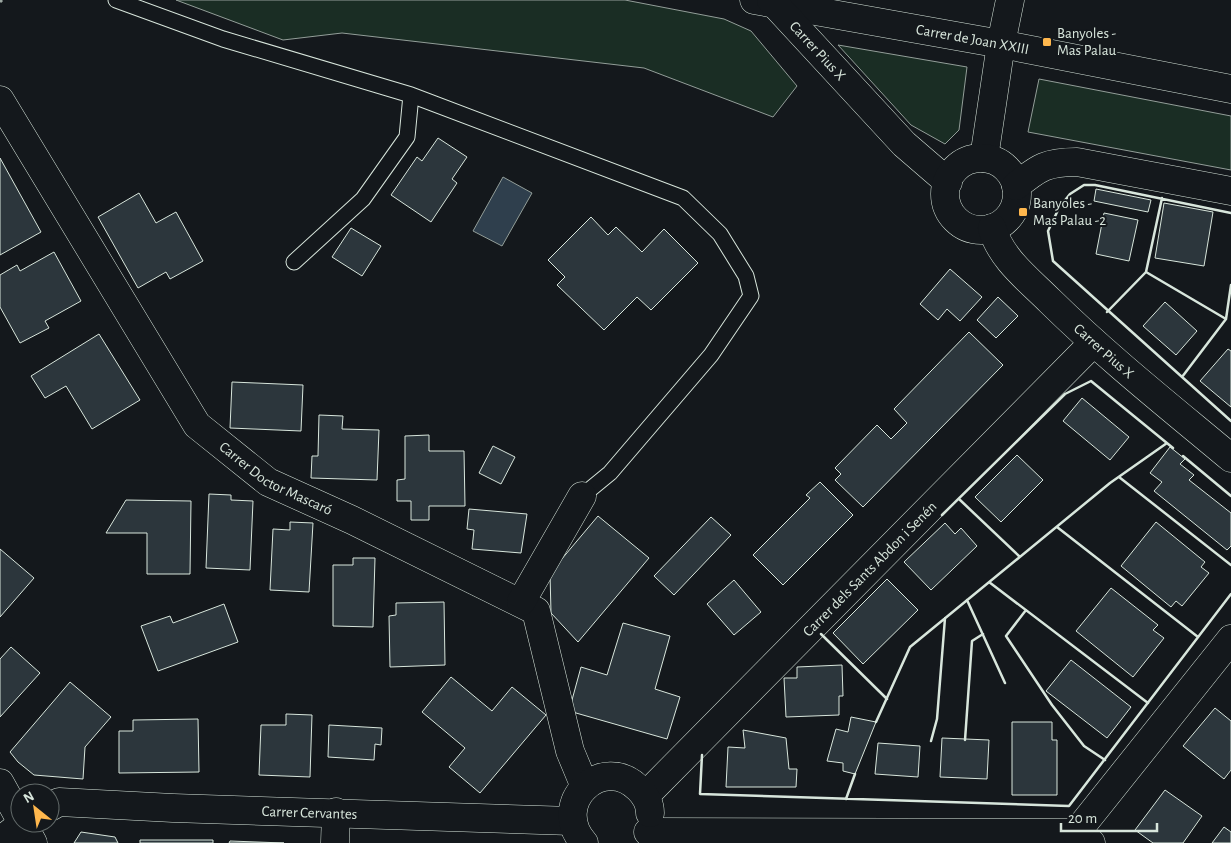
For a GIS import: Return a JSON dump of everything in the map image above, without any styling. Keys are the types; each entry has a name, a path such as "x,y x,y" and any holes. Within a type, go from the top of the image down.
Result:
{"street":[{"path":"984,158 1000,44 1010,0"},
{"name":"Carrer de Joan XXIII","path":"766,1 1231,88"},
{"name":"Carrer Pius X","path":"766,1 904,144 948,182"},
{"name":"Carrer Doctor Mascaró","path":"0,100 197,425 268,482 521,602 536,612 570,751 585,787"},
{"path":"984,158 1000,164 1010,173 1016,186 1016,200 1011,213 1002,224 992,228 974,230 961,224 951,214 945,202 950,174 960,164 973,159 984,158"},
{"path":"1016,186 1033,172 1053,162 1076,162 1231,191"},
{"name":"Carrer Pius X","path":"992,228 996,242 1009,261 1093,343 1231,458"},
{"name":"Carrer dels Sants Abdon i Senén","path":"646,795 1093,343"},
{"path":"521,602 582,496"},
{"path":"578,832 573,805 580,790 595,779 615,776 632,782 646,795 650,810 644,838 1084,838 1231,639"},
{"path":"0,783 10,802"},
{"name":"Carrer Cervantes","path":"60,802 336,812 578,832"},
{"path":"335,843 336,812"},
{"path":"0,841 10,833"}],"lane":[{"path":"116,0 223,39 411,95 684,198 720,234 746,276 751,296 711,355 610,473 582,496"},
{"path":"294,262 363,199 407,137 411,95"}],"green space":[{"path":"176,0 625,0 724,19 751,31 797,86 773,117 644,68 342,33 283,40"},
{"path":"838,45 967,67 959,130 945,144 911,125"},
{"path":"1039,79 1231,116 1231,170 1028,132"}],"water":[{"path":"503,177 532,193 502,246 473,231"}],"building":[{"path":"438,138 467,157 452,179 457,183 431,222 391,195 417,157 422,161"},
{"path":"0,158 41,232 0,255"},
{"path":"1096,189 1151,200 1148,212 1094,201"},
{"path":"139,193 156,223 176,212 203,261 170,279 166,272 138,288 98,217"},
{"path":"1164,203 1213,212 1204,266 1155,258"},
{"path":"1104,213 1138,220 1129,261 1096,254"},
{"path":"591,217 608,235 616,227 642,252 664,229 698,263 651,310 637,297 604,330 557,285 565,277 548,260"},
{"path":"351,228 381,246 362,276 332,257"},
{"path":"54,252 81,301 45,321 49,328 20,343 0,307 0,275 17,265 20,271"},
{"path":"950,269 982,297 960,321 947,309 938,320 920,304"},
{"path":"998,297 1018,316 996,338 977,320"},
{"path":"1165,302 1197,331 1176,355 1143,326"},
{"path":"969,332 1003,365 863,507 835,480 841,474 835,468 877,425 891,439 907,423 894,409"},
{"path":"99,334 140,400 92,429 66,386 45,398 31,376"},
{"path":"1228,349 1231,351 1231,407 1200,381"},
{"path":"232,382 303,385 301,431 230,428"},
{"path":"1082,398 1129,437 1110,460 1063,421"},
{"path":"319,415 343,416 342,429 379,430 377,480 311,478 312,456 318,456"},
{"path":"429,435 429,451 464,451 465,506 429,506 429,520 411,520 411,501 397,501 397,480 405,479 405,436"},
{"path":"493,446 515,457 501,484 479,473"},
{"path":"1170,447 1185,459 1180,464 1194,475 1189,480 1231,513 1231,546 1227,550 1154,491 1162,482 1150,473"},
{"path":"1017,455 1043,480 1001,522 975,497"},
{"path":"820,482 853,515 783,585 753,555 810,498 806,495"},
{"path":"209,494 231,495 231,500 253,501 250,570 206,568"},
{"path":"126,500 191,501 190,574 147,574 147,533 106,533"},
{"path":"469,509 527,514 521,553 472,549 474,530 467,529"},
{"path":"598,516 649,558 578,642 551,613 550,573"},
{"path":"711,517 731,535 674,595 654,576"},
{"path":"290,522 313,523 309,592 270,590 273,529 290,530"},
{"path":"1156,522 1205,562 1201,567 1209,573 1182,606 1176,601 1171,607 1121,566"},
{"path":"945,523 955,534 961,528 977,546 931,590 904,562"},
{"path":"0,549 34,578 0,617"},
{"path":"353,558 375,558 373,627 333,626 333,565 353,565"},
{"path":"887,579 918,610 863,664 833,633"},
{"path":"734,580 761,612 734,635 707,604"},
{"path":"1111,588 1158,625 1153,630 1164,638 1133,677 1076,631"},
{"path":"444,602 445,665 390,667 389,616 396,615 396,603"},
{"path":"224,604 238,642 158,671 141,626 170,616 173,623"},
{"path":"623,623 670,636 655,689 680,697 667,739 569,711 581,667 607,675"},
{"path":"11,647 40,673 0,717 0,659"},
{"path":"1071,660 1131,707 1107,738 1046,691"},
{"path":"842,665 843,696 839,696 839,715 786,717 784,678 797,678 797,667"},
{"path":"451,677 492,711 512,687 546,715 480,793 449,767 465,748 422,712"},
{"path":"70,682 111,717 85,747 83,779 34,775 18,762 10,752"},
{"path":"1215,708 1231,721 1231,770 1224,779 1183,746"},
{"path":"286,714 312,715 310,777 259,775 261,725 286,725"},
{"path":"851,717 876,722 855,774 843,771 843,763 827,761 836,729 848,732"},
{"path":"198,719 199,772 119,773 119,731 133,731 133,720"},
{"path":"1012,722 1052,722 1052,740 1057,740 1057,795 1012,795"},
{"path":"329,725 382,728 381,745 375,744 374,760 328,757"},
{"path":"743,730 786,738 789,769 797,769 796,787 726,787 728,747 745,748"},
{"path":"942,738 989,740 987,779 940,777"},
{"path":"878,743 920,746 918,777 875,774"},
{"path":"1165,790 1202,816 1183,843 1153,843 1135,830"},
{"path":"1224,827 1231,832 1231,843 1212,843"},
{"path":"81,832 115,837 118,843 74,843"},
{"path":"140,840 213,840 213,843 140,843"},
{"path":"230,841 284,843 229,843"}],"wall":[{"path":"1231,213 1095,185 1084,185 1070,194 1059,208 1048,231 1053,261 1231,421"},
{"path":"1107,312 1146,272 1162,198"},
{"path":"1146,272 1226,319 1231,285"},
{"path":"1182,377 1226,319"},
{"path":"942,515 1065,394 1091,381 1173,448"},
{"path":"876,722 910,647 1110,483 1167,443"},
{"path":"1183,456 1231,496"},
{"path":"1119,477 1231,565"},
{"path":"959,499 1020,557"},
{"path":"1057,527 1198,637"},
{"path":"989,582 1148,703"},
{"path":"702,755 700,794 1069,806 1231,594"},
{"path":"967,600 1005,683"},
{"path":"1026,610 1006,636 1052,705 1084,746 1105,760"},
{"path":"931,741 937,719 945,618"},
{"path":"821,634 887,699"},
{"path":"965,740 972,641 983,634"},
{"path":"846,799 855,774"}],"place":[{"name":"Banyoles - Mas Palau","path":"1047,42"},
{"name":"Banyoles - Mas Palau -2","path":"1023,212"}]}
